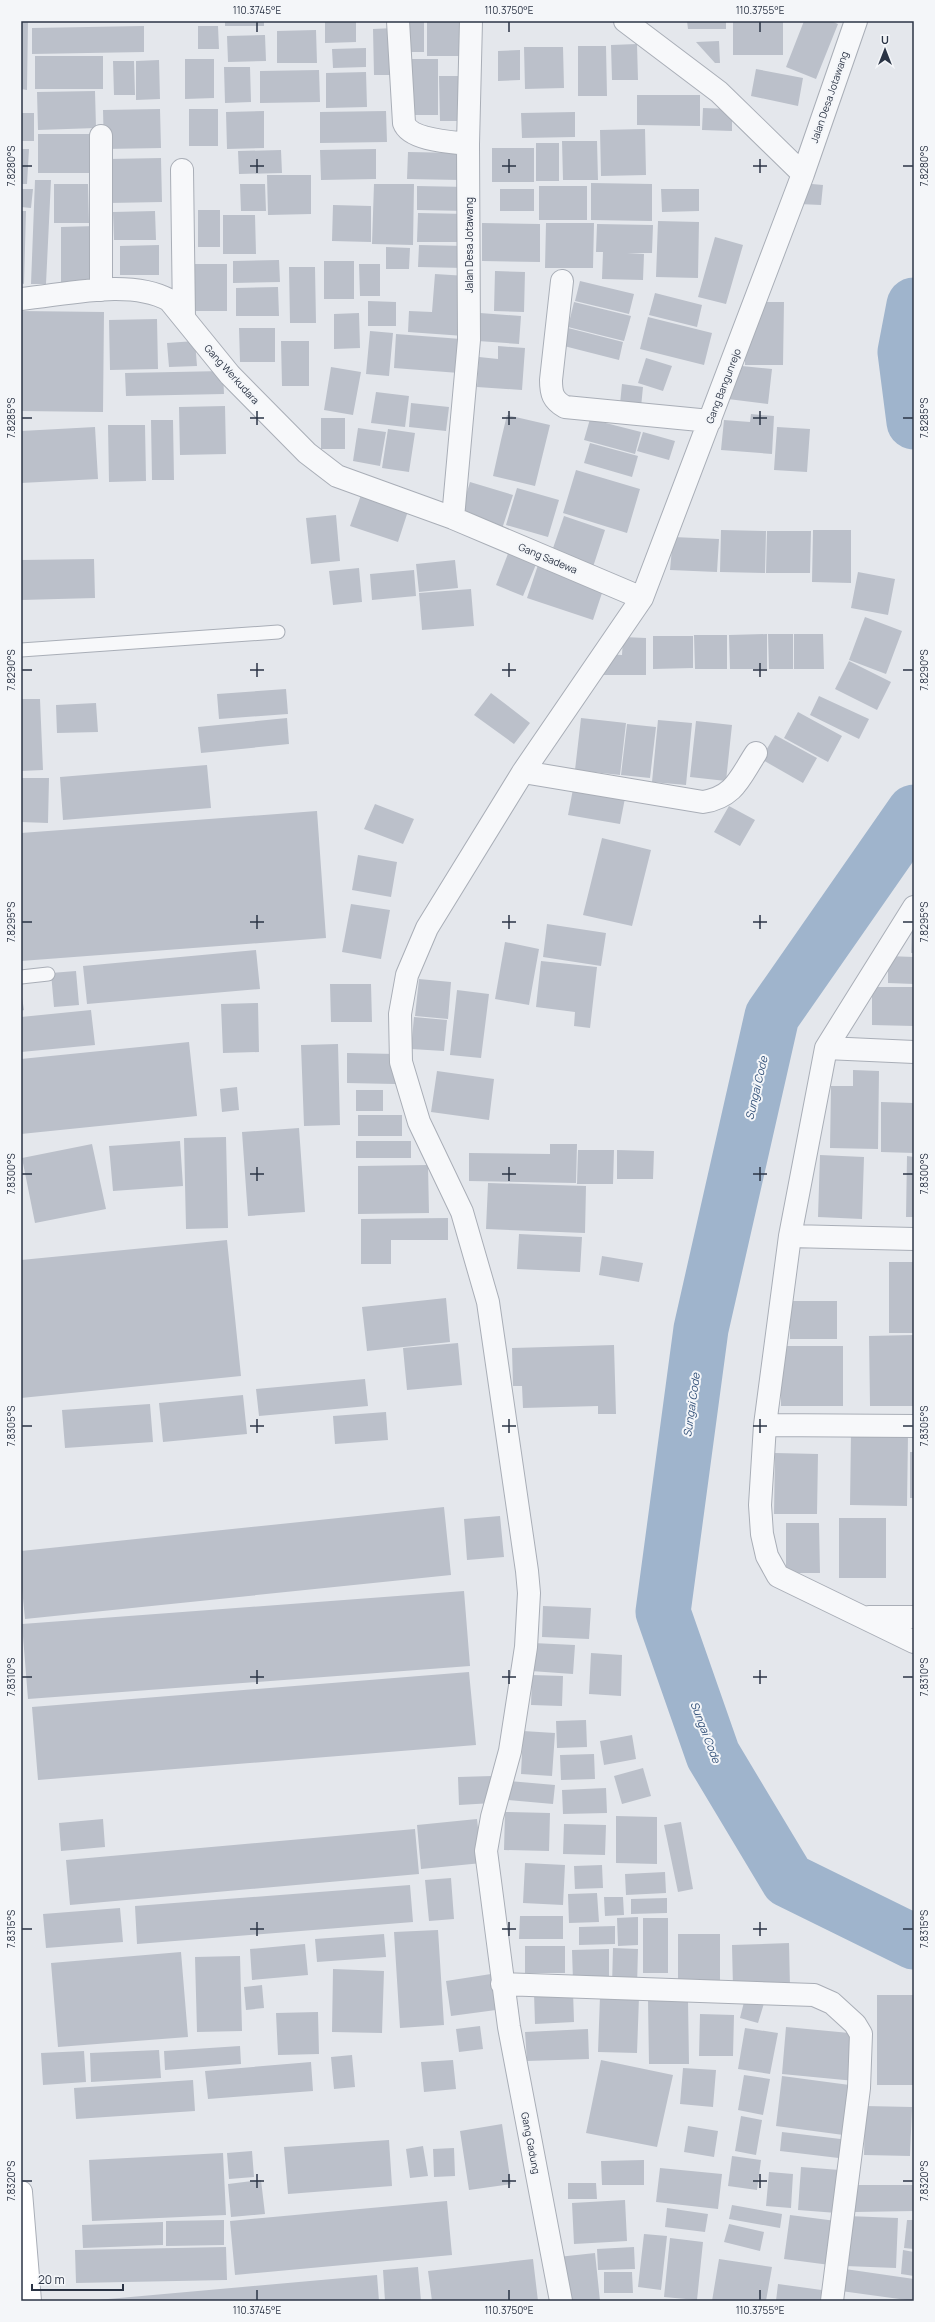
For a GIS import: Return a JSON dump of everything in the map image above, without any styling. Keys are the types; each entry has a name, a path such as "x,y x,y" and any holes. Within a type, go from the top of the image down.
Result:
{"main road":[{"path":"21,2192 23,2241 30,2301"}],"street":[{"path":"398,21 404,123 406,129 414,135 468,144"},
{"name":"Jalan Desa Jotawang","path":"453,518 470,340 468,144 471,21"},
{"path":"626,21 719,92 803,174"},
{"name":"Jalan Desa Jotawang","path":"803,174 856,21"},
{"path":"101,136 101,290"},
{"path":"182,170 184,318"},
{"name":"Gang Bangunrejo","path":"523,772 642,598 803,174"},
{"path":"562,281 551,380 551,393 557,402 565,407 710,421"},
{"name":"Gang Werkudara","path":"21,299 101,290 140,291 162,296 170,300 230,375 320,464 337,476 353,483 453,518"},
{"name":"Gang Sadewa","path":"453,518 642,598"},
{"path":"523,772 703,802 718,800 732,790 756,753"},
{"name":"Gang Gadung","path":"523,772 427,928 407,975 400,1014 399,1040 401,1062 419,1122 462,1212 488,1302 527,1571 529,1593 526,1647 510,1751 492,1817 486,1851 511,1985 561,2301"},
{"path":"914,907 826,1048 790,1236 766,1424 760,1505 762,1534 772,1568 778,1576 914,1642"},
{"path":"826,1048 914,1052"},
{"path":"790,1236 914,1239"},
{"path":"766,1424 914,1426"},
{"path":"864,1617 914,1617"},
{"path":"511,1985 814,1996 828,2000 855,2024 862,2034 860,2088 832,2301"}],"lane":[{"path":"21,650 278,632"},
{"path":"21,977 48,974"}],"building":[{"path":"21,21 28,21 27,90 21,89"},
{"path":"225,21 264,21 264,26 225,26"},
{"path":"325,21 356,21 356,42 325,43"},
{"path":"405,21 424,21 424,52 405,52"},
{"path":"427,21 461,21 461,56 427,56"},
{"path":"687,21 726,21 726,29 688,29"},
{"path":"733,21 783,21 783,55 733,55"},
{"path":"804,21 831,21 838,24 816,79 786,67"},
{"path":"144,26 144,52 32,54 32,28"},
{"path":"198,26 218,26 219,49 198,49"},
{"path":"394,28 395,75 374,75 373,29"},
{"path":"316,30 317,63 277,63 277,31"},
{"path":"265,35 266,61 228,62 227,36"},
{"path":"719,41 720,63 715,63 696,42"},
{"path":"637,44 638,80 612,80 611,45"},
{"path":"578,46 606,46 607,96 578,96"},
{"path":"524,47 563,47 564,88 525,89"},
{"path":"366,48 366,67 333,68 332,49"},
{"path":"520,50 520,80 498,81 498,51"},
{"path":"35,56 103,56 103,89 35,89"},
{"path":"185,59 214,59 214,98 185,99"},
{"path":"405,59 438,59 438,115 406,115"},
{"path":"159,60 160,99 136,100 136,61"},
{"path":"113,61 134,61 135,95 114,95"},
{"path":"224,67 250,67 251,102 225,103"},
{"path":"756,69 803,78 798,106 751,96"},
{"path":"319,70 320,102 260,103 260,71"},
{"path":"366,72 367,107 326,108 326,73"},
{"path":"439,76 462,76 463,121 440,121"},
{"path":"95,91 96,128 38,130 37,92"},
{"path":"637,95 700,95 700,126 637,125"},
{"path":"703,108 732,109 732,131 702,130"},
{"path":"160,109 161,148 104,149 103,110"},
{"path":"189,109 218,109 218,146 189,146"},
{"path":"264,111 264,148 227,149 226,112"},
{"path":"386,111 387,142 320,143 320,112"},
{"path":"575,112 575,137 522,138 521,113"},
{"path":"21,113 34,113 34,141 21,141"},
{"path":"645,129 646,175 601,176 600,130"},
{"path":"38,134 94,134 95,173 38,173"},
{"path":"562,141 597,141 598,180 563,180"},
{"path":"536,143 559,143 559,181 536,181"},
{"path":"492,148 534,148 534,182 492,182"},
{"path":"21,149 29,149 27,184 21,184"},
{"path":"376,149 376,179 321,180 320,150"},
{"path":"281,150 282,173 239,174 238,151"},
{"path":"408,152 461,153 460,180 407,179"},
{"path":"161,158 162,202 109,203 108,159"},
{"path":"267,175 311,175 311,214 268,215"},
{"path":"35,180 51,180 46,284 31,284"},
{"path":"591,183 652,184 652,221 591,220"},
{"path":"801,183 823,185 821,205 799,204"},
{"path":"54,184 88,184 89,223 54,223"},
{"path":"240,184 265,184 266,211 241,211"},
{"path":"374,184 414,184 413,245 372,244"},
{"path":"417,186 468,187 467,211 417,210"},
{"path":"539,186 587,186 587,220 539,220"},
{"path":"21,189 33,189 31,208 21,207"},
{"path":"500,189 534,189 534,211 500,211"},
{"path":"661,189 699,189 699,211 662,212"},
{"path":"333,205 371,206 371,242 332,241"},
{"path":"198,210 220,210 220,247 198,247"},
{"path":"21,211 26,211 24,284 21,283"},
{"path":"155,211 156,240 114,240 113,212"},
{"path":"418,213 467,214 467,242 417,242"},
{"path":"223,215 255,215 256,254 223,254"},
{"path":"658,221 699,222 698,278 656,277"},
{"path":"482,223 540,224 540,262 482,261"},
{"path":"546,223 594,223 593,268 545,268"},
{"path":"597,224 653,225 652,253 627,253 644,254 643,280 602,279 603,252 596,252"},
{"path":"96,226 97,283 61,283 61,227"},
{"path":"715,237 743,245 726,304 698,297"},
{"path":"159,245 159,275 120,275 120,246"},
{"path":"419,245 465,246 464,268 418,267"},
{"path":"386,247 410,248 409,269 386,269"},
{"path":"279,260 280,282 233,283 233,261"},
{"path":"324,261 354,261 354,299 324,299"},
{"path":"191,264 227,264 227,311 192,311"},
{"path":"359,264 380,264 380,296 360,296"},
{"path":"289,267 315,267 316,323 290,323"},
{"path":"495,271 525,272 524,312 494,311"},
{"path":"435,274 467,276 464,336 408,332 409,311 432,312"},
{"path":"580,281 634,294 629,314 575,301"},
{"path":"278,287 279,316 236,316 236,288"},
{"path":"655,293 702,305 697,327 649,315"},
{"path":"368,301 396,302 396,326 368,326"},
{"path":"574,302 631,316 624,341 568,327"},
{"path":"757,302 784,302 783,365 745,365 745,331 756,331"},
{"path":"21,311 104,312 103,412 21,411"},
{"path":"359,313 360,348 334,349 334,314"},
{"path":"480,313 521,316 519,344 478,341"},
{"path":"648,317 712,333 704,365 640,349"},
{"path":"157,319 158,369 110,370 109,320"},
{"path":"239,328 275,328 275,362 240,362"},
{"path":"568,328 623,342 619,360 564,346"},
{"path":"370,331 393,333 389,376 366,374"},
{"path":"396,334 461,339 459,373 394,368"},
{"path":"195,341 197,366 169,367 167,343"},
{"path":"281,341 309,341 309,386 282,386"},
{"path":"498,346 525,348 522,390 477,387 479,357 498,359"},
{"path":"646,358 672,366 663,391 638,383"},
{"path":"732,365 772,369 768,404 728,399"},
{"path":"331,367 361,372 353,415 324,410"},
{"path":"223,371 224,394 126,396 125,373"},
{"path":"622,384 643,387 641,407 620,404"},
{"path":"376,392 409,396 405,427 371,423"},
{"path":"411,403 449,407 446,431 409,427"},
{"path":"225,406 226,454 180,455 179,407"},
{"path":"751,414 774,416 772,454 721,450 724,420 750,422"},
{"path":"507,415 550,425 535,486 493,476"},
{"path":"321,418 345,418 345,449 321,449"},
{"path":"590,419 641,432 635,454 584,440"},
{"path":"151,420 173,420 174,480 152,480"},
{"path":"108,425 145,425 146,481 109,482"},
{"path":"95,427 98,479 21,483 21,431"},
{"path":"777,427 810,429 807,472 774,470"},
{"path":"358,428 386,432 380,466 353,461"},
{"path":"388,429 415,433 409,472 382,468"},
{"path":"643,432 675,441 669,460 637,451"},
{"path":"590,443 638,456 632,477 584,463"},
{"path":"576,470 640,489 627,533 563,513"},
{"path":"470,482 513,495 502,529 460,515"},
{"path":"517,488 559,500 548,537 506,525"},
{"path":"361,495 408,511 398,542 350,526"},
{"path":"336,515 340,561 311,564 306,518"},
{"path":"564,516 605,530 593,567 551,554"},
{"path":"721,530 766,531 765,573 720,572"},
{"path":"813,530 851,530 851,583 812,582"},
{"path":"767,531 811,531 810,573 766,573"},
{"path":"673,537 719,539 717,572 670,570"},
{"path":"509,551 537,562 523,596 496,585"},
{"path":"94,559 95,598 21,600 21,560"},
{"path":"455,560 458,588 419,592 416,564"},
{"path":"538,565 604,587 593,620 527,598"},
{"path":"359,568 362,602 333,605 329,571"},
{"path":"414,570 416,596 372,600 370,574"},
{"path":"858,572 895,579 888,615 851,608"},
{"path":"471,589 474,626 422,630 419,593"},
{"path":"865,617 902,631 886,674 849,660"},
{"path":"767,634 767,669 730,669 729,635"},
{"path":"768,634 793,634 793,669 769,669"},
{"path":"794,634 823,634 824,669 794,669"},
{"path":"694,635 727,635 727,669 695,669"},
{"path":"653,636 693,636 693,668 653,669"},
{"path":"623,637 646,638 646,675 604,675 604,654 622,655"},
{"path":"849,661 891,682 877,710 835,689"},
{"path":"286,689 288,714 219,719 217,694"},
{"path":"491,693 530,723 514,744 474,715"},
{"path":"819,696 869,719 859,739 810,715"},
{"path":"21,699 40,699 43,770 21,771"},
{"path":"96,703 98,732 57,733 56,705"},
{"path":"798,712 842,736 828,762 784,738"},
{"path":"287,718 289,744 201,753 198,727"},
{"path":"581,718 626,723 620,775 575,770"},
{"path":"658,720 692,723 686,785 652,782"},
{"path":"696,721 732,725 726,781 690,777"},
{"path":"627,724 656,727 650,778 621,775"},
{"path":"775,735 817,758 803,783 761,759"},
{"path":"207,765 211,808 63,820 60,777"},
{"path":"21,778 49,778 48,823 21,822"},
{"path":"574,784 626,793 620,824 568,815"},
{"path":"375,804 414,819 403,844 364,829"},
{"path":"729,806 755,820 740,846 714,832"},
{"path":"317,811 326,938 21,961 21,833"},
{"path":"602,838 651,850 632,926 583,915"},
{"path":"358,855 397,862 391,897 352,890"},
{"path":"351,904 390,910 381,959 342,952"},
{"path":"912,922 914,922 914,953 911,953"},
{"path":"547,924 606,933 601,966 543,957"},
{"path":"505,942 539,949 529,1005 495,999"},
{"path":"256,950 260,989 87,1004 83,966"},
{"path":"888,956 914,957 914,984 888,983"},
{"path":"541,961 597,967 590,1028 574,1026 575,1012 536,1007"},
{"path":"76,971 79,1005 54,1007 51,973"},
{"path":"419,979 451,982 448,1019 415,1016"},
{"path":"330,984 371,984 372,1022 331,1022"},
{"path":"872,987 914,987 914,1026 872,1025"},
{"path":"457,990 489,994 481,1058 450,1055"},
{"path":"21,991 24,1010 21,1011"},
{"path":"258,1003 259,1052 223,1053 221,1004"},
{"path":"91,1010 95,1045 21,1052 21,1017"},
{"path":"414,1017 447,1020 444,1051 411,1049"},
{"path":"189,1042 197,1116 21,1134 21,1059"},
{"path":"338,1044 340,1125 304,1126 301,1045"},
{"path":"347,1053 396,1054 395,1084 347,1083"},
{"path":"853,1070 879,1071 878,1149 830,1148 831,1086 853,1086"},
{"path":"437,1071 494,1079 489,1120 431,1112"},
{"path":"237,1087 239,1110 222,1112 220,1089"},
{"path":"356,1090 383,1090 383,1111 356,1111"},
{"path":"881,1102 914,1103 914,1153 881,1152"},
{"path":"358,1115 402,1115 402,1136 358,1136"},
{"path":"299,1128 305,1212 248,1216 242,1132"},
{"path":"226,1137 228,1228 186,1229 184,1138"},
{"path":"180,1141 183,1186 113,1191 109,1146"},
{"path":"356,1141 411,1141 411,1158 356,1158"},
{"path":"92,1144 106,1209 35,1223 22,1158"},
{"path":"550,1144 577,1144 576,1183 469,1181 469,1153 550,1154"},
{"path":"578,1150 614,1150 613,1184 577,1184"},
{"path":"617,1150 654,1151 653,1179 617,1179"},
{"path":"820,1155 864,1157 862,1219 818,1217"},
{"path":"907,1156 914,1157 914,1217 906,1217"},
{"path":"428,1165 429,1213 358,1214 358,1166"},
{"path":"488,1183 586,1186 585,1233 486,1229"},
{"path":"448,1218 448,1240 391,1240 391,1264 361,1264 361,1219"},
{"path":"519,1234 582,1237 580,1272 517,1269"},
{"path":"227,1240 241,1376 21,1398 21,1260"},
{"path":"602,1256 643,1263 639,1282 599,1275"},
{"path":"889,1262 914,1262 914,1333 889,1333"},
{"path":"446,1298 450,1342 367,1351 362,1307"},
{"path":"790,1301 837,1301 837,1339 790,1339"},
{"path":"914,1335 914,1406 870,1406 869,1336"},
{"path":"458,1343 462,1385 407,1390 403,1348"},
{"path":"614,1345 616,1414 598,1414 598,1406 523,1408 522,1386 513,1386 512,1348"},
{"path":"781,1346 843,1346 843,1406 781,1406"},
{"path":"365,1379 368,1406 259,1416 256,1389"},
{"path":"243,1395 247,1434 163,1442 159,1403"},
{"path":"150,1404 153,1442 65,1448 62,1410"},
{"path":"386,1412 388,1440 335,1444 333,1416"},
{"path":"851,1433 908,1434 907,1506 850,1505"},
{"path":"910,1452 914,1452 914,1498 910,1498"},
{"path":"775,1453 818,1454 817,1514 774,1514"},
{"path":"444,1507 451,1575 25,1619 21,1578 21,1551"},
{"path":"500,1516 504,1557 467,1560 464,1519"},
{"path":"839,1518 886,1518 886,1578 839,1578"},
{"path":"786,1523 819,1523 820,1573 786,1573"},
{"path":"464,1591 470,1666 28,1699 22,1624"},
{"path":"543,1606 591,1608 589,1639 542,1637"},
{"path":"533,1643 575,1645 573,1674 531,1671"},
{"path":"591,1653 622,1655 621,1696 589,1694"},
{"path":"469,1672 476,1745 38,1780 32,1707"},
{"path":"532,1675 563,1676 562,1706 531,1705"},
{"path":"586,1720 587,1747 557,1748 556,1721"},
{"path":"523,1731 555,1733 552,1776 521,1774"},
{"path":"632,1735 636,1759 604,1765 600,1741"},
{"path":"594,1754 595,1779 561,1780 560,1755"},
{"path":"643,1768 651,1796 622,1804 614,1776"},
{"path":"492,1776 493,1803 459,1805 458,1777"},
{"path":"509,1781 555,1785 553,1804 507,1800"},
{"path":"606,1788 607,1813 563,1814 562,1790"},
{"path":"505,1812 550,1813 549,1851 504,1850"},
{"path":"616,1816 657,1817 657,1864 616,1863"},
{"path":"103,1819 105,1847 61,1851 59,1823"},
{"path":"477,1819 482,1863 421,1869 417,1825"},
{"path":"681,1822 693,1889 678,1892 664,1825"},
{"path":"564,1824 606,1825 605,1855 563,1854"},
{"path":"415,1829 419,1874 70,1905 66,1860"},
{"path":"525,1863 565,1865 563,1905 523,1903"},
{"path":"602,1865 603,1888 575,1889 574,1866"},
{"path":"665,1872 666,1893 626,1895 625,1874"},
{"path":"451,1878 454,1919 429,1921 425,1880"},
{"path":"410,1885 413,1922 137,1944 135,1906"},
{"path":"597,1893 599,1922 569,1923 568,1894"},
{"path":"604,1897 623,1897 624,1915 605,1916"},
{"path":"667,1898 667,1913 631,1914 631,1899"},
{"path":"120,1908 123,1942 46,1948 43,1914"},
{"path":"520,1916 563,1916 563,1939 519,1939"},
{"path":"638,1917 638,1945 618,1946 617,1918"},
{"path":"643,1918 668,1918 668,1973 643,1973"},
{"path":"615,1926 615,1944 579,1945 579,1927"},
{"path":"438,1930 444,2025 400,2028 394,1932"},
{"path":"384,1934 386,1957 317,1962 315,1939"},
{"path":"678,1934 720,1934 720,1987 678,1987"},
{"path":"789,1943 790,1987 733,1988 732,1945"},
{"path":"305,1944 308,1975 252,1980 250,1949"},
{"path":"525,1946 565,1946 565,1973 525,1973"},
{"path":"613,1948 638,1949 637,1987 612,1986"},
{"path":"609,1949 609,1980 573,1981 572,1950"},
{"path":"181,1952 188,2037 58,2047 51,1963"},
{"path":"240,1956 242,2031 197,2032 195,1957"},
{"path":"333,1969 384,1971 382,2033 332,2032"},
{"path":"491,1974 496,2010 451,2016 446,1981"},
{"path":"262,1985 264,2008 246,2010 244,1987"},
{"path":"573,1991 574,2022 535,2024 534,1993"},
{"path":"746,1994 765,2000 758,2023 740,2018"},
{"path":"877,1995 913,1995 913,2085 877,2085"},
{"path":"600,1996 639,1997 637,2053 598,2052"},
{"path":"648,2000 688,2000 689,2064 649,2064"},
{"path":"318,2012 319,2054 278,2055 276,2013"},
{"path":"700,2014 734,2015 733,2056 699,2056"},
{"path":"480,2026 483,2049 459,2052 456,2029"},
{"path":"786,2027 860,2034 855,2081 782,2074"},
{"path":"745,2028 778,2033 770,2074 738,2069"},
{"path":"588,2029 589,2059 527,2061 525,2032"},
{"path":"240,2046 241,2064 165,2070 164,2051"},
{"path":"159,2050 161,2078 91,2082 90,2053"},
{"path":"84,2051 86,2082 43,2085 41,2053"},
{"path":"352,2055 355,2087 334,2089 331,2057"},
{"path":"453,2060 456,2089 424,2092 421,2062"},
{"path":"601,2060 673,2075 657,2147 586,2133"},
{"path":"311,2062 313,2091 208,2099 205,2071"},
{"path":"683,2068 716,2070 713,2107 680,2104"},
{"path":"744,2075 770,2079 763,2115 738,2110"},
{"path":"782,2076 857,2086 851,2136 776,2126"},
{"path":"193,2080 195,2111 76,2119 74,2088"},
{"path":"865,2106 912,2107 910,2156 864,2155"},
{"path":"741,2116 762,2120 756,2155 735,2151"},
{"path":"502,2124 511,2184 469,2190 460,2131"},
{"path":"688,2126 718,2131 714,2157 684,2152"},
{"path":"782,2132 849,2140 847,2159 780,2151"},
{"path":"389,2140 392,2186 288,2194 284,2147"},
{"path":"423,2146 428,2176 410,2178 406,2149"},
{"path":"454,2148 455,2176 434,2177 433,2149"},
{"path":"252,2151 254,2177 229,2179 227,2153"},
{"path":"223,2153 226,2215 92,2221 89,2160"},
{"path":"732,2156 761,2160 757,2190 728,2186"},
{"path":"644,2160 644,2185 602,2185 601,2161"},
{"path":"801,2167 840,2170 837,2213 798,2210"},
{"path":"660,2168 722,2174 718,2209 656,2202"},
{"path":"769,2172 793,2174 791,2208 766,2206"},
{"path":"261,2180 265,2214 231,2217 228,2184"},
{"path":"568,2183 596,2183 597,2199 568,2199"},
{"path":"855,2185 914,2185 914,2211 855,2212"},
{"path":"625,2200 627,2241 574,2244 572,2203"},
{"path":"447,2201 452,2255 235,2275 230,2221"},
{"path":"732,2205 782,2214 780,2228 729,2219"},
{"path":"667,2208 708,2214 705,2232 665,2227"},
{"path":"790,2215 836,2221 830,2265 784,2259"},
{"path":"847,2216 898,2218 896,2268 845,2266"},
{"path":"224,2220 224,2245 166,2246 166,2221"},
{"path":"907,2220 914,2220 914,2249 904,2248"},
{"path":"163,2222 163,2245 83,2248 82,2225"},
{"path":"729,2224 764,2232 760,2251 724,2242"},
{"path":"644,2234 667,2236 661,2290 638,2287"},
{"path":"670,2238 703,2242 697,2300 664,2297"},
{"path":"226,2247 227,2280 76,2283 75,2250"},
{"path":"634,2247 635,2269 598,2270 597,2249"},
{"path":"903,2250 914,2252 914,2276 901,2274"},
{"path":"595,2253 600,2301 564,2301 558,2257"},
{"path":"533,2259 538,2301 432,2301 428,2271"},
{"path":"719,2259 772,2267 766,2301 712,2301"},
{"path":"418,2267 421,2301 385,2301 383,2270"},
{"path":"845,2269 914,2279 914,2301 841,2291"},
{"path":"604,2272 632,2272 633,2293 604,2293"},
{"path":"377,2275 379,2301 97,2301 97,2300"},
{"path":"778,2284 829,2291 827,2301 776,2301"}],"waterway":[{"name":"Sungai Code","path":"914,305 905,352 914,422"},
{"name":"Sungai Code","path":"914,812 772,1016 701,1329 663,1612 713,1755 788,1880 914,1942"}]}
